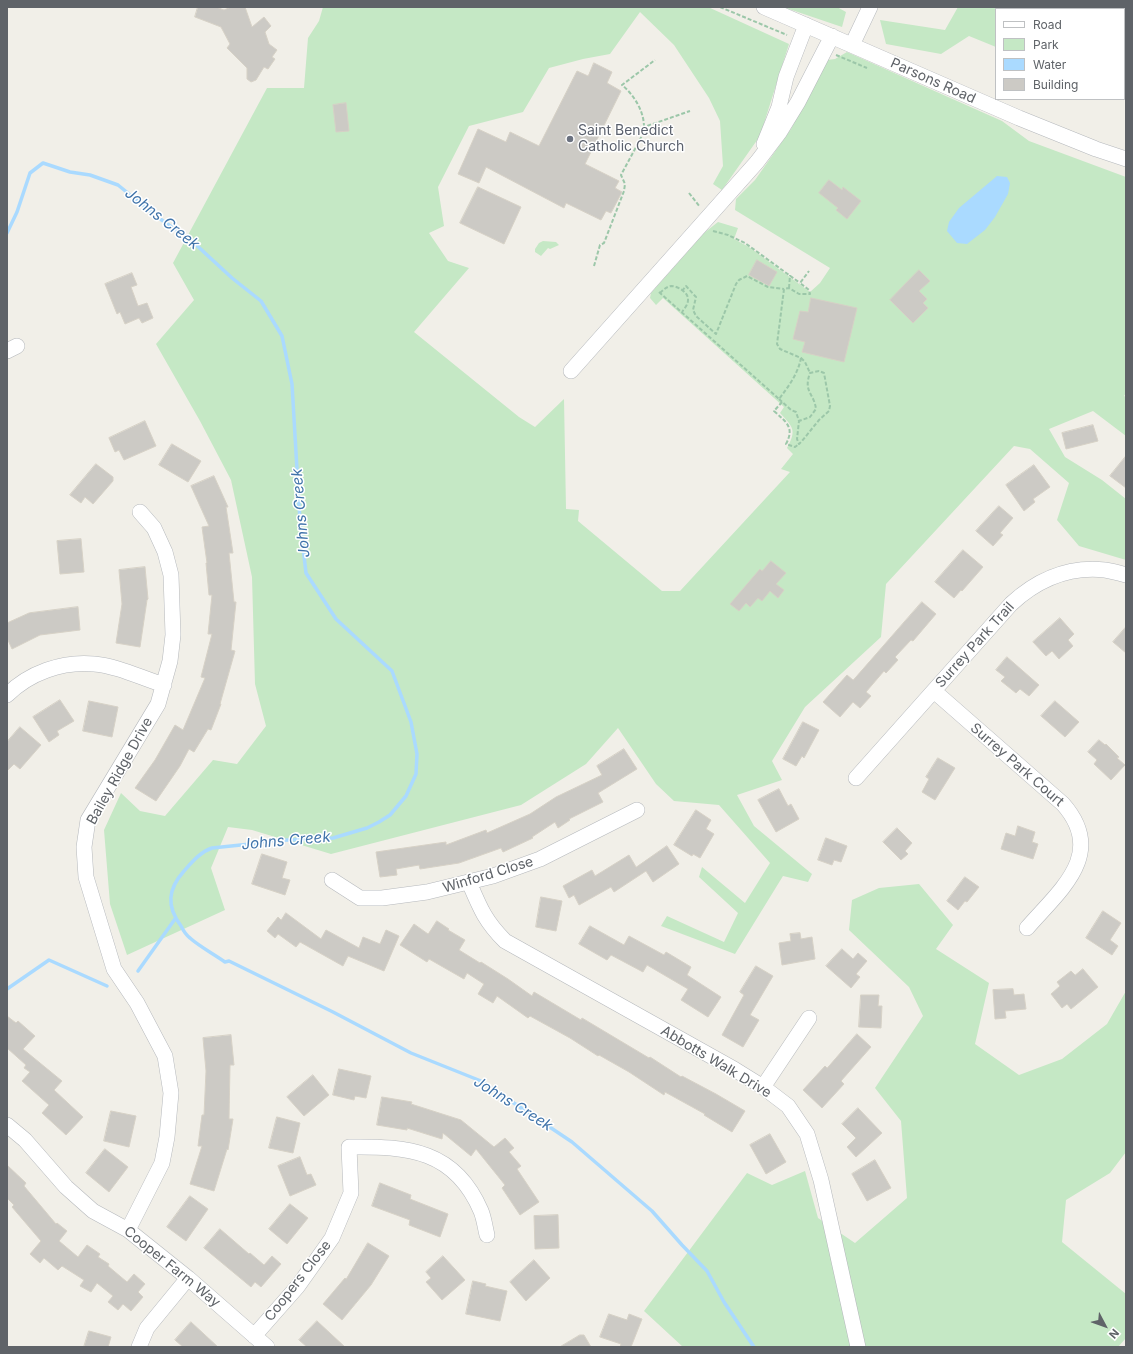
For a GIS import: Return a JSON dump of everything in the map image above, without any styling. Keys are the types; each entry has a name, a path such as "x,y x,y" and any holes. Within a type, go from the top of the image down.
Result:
{"street":[{"name":"Parsons Road","path":"764,7 1019,118 1096,149 1126,159"},
{"path":"852,46 870,7"},
{"path":"757,162 779,107 786,77 806,25"},
{"path":"571,371 757,162 779,133 798,102 832,36"},
{"name":"Bailey Ridge Drive","path":"128,1230 162,1163 167,1137 171,1093 166,1056 137,1003 114,968 86,877 84,847 88,820 158,704 170,662 173,636 171,575 165,552 154,528 140,512"},
{"name":"Surrey Park Trail","path":"856,778 1022,593 1057,575 1082,570 1105,570 1126,575"},
{"path":"7,695 28,678 40,672 65,665 93,664 112,668 164,685"},
{"name":"Surrey Park Court","path":"934,691 1063,804 1071,813 1077,825 1081,848 1079,860 1075,870 1067,882 1027,928"},
{"name":"Winford Close","path":"332,880 360,898 382,898 427,892 493,876 540,859 637,810"},
{"name":"Abbotts Walk Drive","path":"469,882 481,912 505,941 734,1069 763,1087 788,1106 807,1134 821,1180 858,1347"},
{"path":"763,1087 809,1018"},
{"name":"Cooper Farm Way","path":"7,1125 25,1140 66,1187 93,1212 128,1230 188,1278 267,1347"},
{"name":"Coopers Close","path":"254,1336 298,1286 332,1238 351,1193 349,1147 401,1149 422,1153 446,1164 461,1178 471,1192 481,1212 487,1235"},
{"path":"138,1347 147,1328 188,1278"}],"path":[{"path":"594,266 600,245 604,243 624,190 625,184 621,175 643,134 644,128 641,113 636,101 631,92 622,85 655,60"},
{"path":"644,128 690,111"},
{"path":"682,291 686,286 696,297 693,310 696,316 716,334 736,284 739,280 747,276 768,287 784,289 789,288 799,294 810,294 809,290 746,243 728,235 711,230"},
{"path":"800,283 809,271"},
{"path":"789,288 790,275"},
{"path":"660,293 665,288 672,286 687,295 688,301 682,312"},
{"path":"784,289 777,344 780,349 801,358 805,362 810,373 807,384 816,409 810,417 799,421"},
{"path":"656,290 782,402 796,412 799,421 797,439 799,444"},
{"path":"779,399 800,366 801,358"},
{"path":"782,402 774,411 789,424 790,433 786,444 795,447 802,442 819,420 829,411 830,406 824,373 819,371 810,373"}],"green space":[{"path":"323,7 708,7 789,44 760,136 722,190 713,184 723,166 720,121 709,98 674,45 640,12 610,54 549,68 523,112 469,126 438,187 444,226 429,233 448,261 469,268 414,332 519,417 535,427 564,399 566,509 579,510 578,521 662,591 680,591 790,472 781,469 793,454 787,448 793,433 791,425 780,413 784,407 663,298 656,305 650,298 651,293 704,233 718,222 738,228 734,239 749,247 810,292 820,283 830,268 735,210 736,199 755,180 791,129 827,60 835,59 847,52 1002,121 1029,141 1126,177 1126,393 1124,396 1126,397 1126,436 1093,411 1049,429 1065,457 1102,480 1126,499 1126,560 1079,546 1057,520 1069,483 1030,449 1014,446 886,584 881,637 805,707 772,761 782,780 737,795 754,826 812,874 808,882 783,876 735,954 661,926 667,916 724,942 738,913 699,877 702,867 745,903 770,863 719,805 674,801 656,784 618,728 586,764 521,805 331,854 252,830 228,827 211,868 225,910 127,955 110,904 104,830 121,793 140,811 165,816 213,760 237,764 266,726 255,684 252,577 231,480 200,421 156,344 194,300 173,263 267,88 304,88 308,38 319,21"},
{"path":"783,7 837,7 846,12 842,27"},
{"path":"958,7 1018,8 995,8 995,47 969,36 941,54 886,44 880,20 945,30"},
{"path":"543,241 556,242 559,245 550,249 548,248 541,256 535,252 535,249 539,243"},
{"path":"919,884 953,925 936,949 989,983 975,1044 1019,1075 1062,1059 1107,1024 1126,991 1126,1152 1110,1173 1066,1200 1062,1242 1126,1294 1126,1338 1118,1347 683,1347 644,1311 747,1173 772,1185 805,1171 818,1218 855,1243 907,1198 901,1121 875,1088 923,1016 909,987 849,930 852,900 879,888"}],"water":[{"path":"997,176 1007,177 1010,183 1008,194 995,217 985,230 967,244 957,243 947,231 949,222 959,208"}],"building":[{"path":"198,7 216,7 224,10 231,7 245,7 252,27 264,17 271,26 265,32 269,44 277,50 272,57 275,59 268,69 264,67 256,80 251,82 247,79 247,68 227,48 230,44 221,27 195,17"},
{"name":"Saint Benedict Catholic Church","path":"594,63 612,72 607,83 621,91 585,164 619,181 615,188 622,192 611,213 606,211 601,220 566,203 564,208 486,167 479,183 458,174 478,129 506,142 510,132 539,146 577,71 588,76"},
{"path":"346,103 349,131 336,132 333,105"},
{"path":"829,180 842,190 843,187 861,201 847,219 836,210 838,208 819,193"},
{"path":"478,187 521,207 504,244 460,223"},
{"path":"757,260 777,272 769,286 749,275"},
{"path":"919,270 930,281 919,291 927,299 923,303 928,308 913,323 890,300"},
{"path":"132,273 137,285 131,287 138,306 147,303 153,318 142,323 139,318 125,324 120,312 117,314 105,284"},
{"path":"811,298 857,308 844,362 802,352 805,342 793,339 800,311 808,312"},
{"path":"145,421 156,446 124,460 119,450 115,452 109,438"},
{"path":"1093,425 1098,441 1066,449 1062,433"},
{"path":"172,444 201,461 188,482 159,465"},
{"path":"1126,456 1126,488 1110,476"},
{"path":"96,464 113,477 113,481 93,504 85,497 81,503 70,495"},
{"path":"1034,465 1050,487 1033,499 1035,502 1024,511 1006,485"},
{"path":"214,476 228,507 226,507 233,553 229,553 234,602 236,602 231,650 235,651 221,704 211,730 208,729 194,752 189,749 180,766 156,801 135,788 155,760 175,725 183,730 205,678 201,677 212,634 208,634 212,595 209,595 207,563 202,527 209,526 191,486"},
{"path":"999,506 1013,518 1000,533 1003,535 993,546 976,531"},
{"path":"81,539 84,572 60,574 57,541"},
{"path":"963,550 983,567 954,598 935,582"},
{"path":"771,561 786,573 776,584 784,590 778,598 770,591 762,601 758,598 750,607 746,603 739,611 730,604 760,569 762,571"},
{"path":"145,567 148,599 140,647 116,643 122,604 119,570"},
{"path":"922,602 936,614 913,641 911,640 895,657 898,660 886,673 884,671 866,692 871,696 860,708 853,702 840,717 823,702 847,675 853,680"},
{"path":"78,607 80,630 40,635 12,649 7,638 7,623 29,613"},
{"path":"1060,618 1074,634 1068,640 1073,646 1059,659 1052,651 1046,656 1033,642"},
{"path":"1126,627 1126,653 1113,642"},
{"path":"1007,657 1039,685 1029,696 1020,689 1016,693 1001,681 1005,677 996,670"},
{"path":"60,700 74,721 57,731 59,735 49,742 33,717"},
{"path":"89,701 118,707 112,737 83,731"},
{"path":"1055,701 1079,722 1065,737 1041,716"},
{"path":"803,722 819,730 804,758 802,756 796,766 783,759"},
{"path":"20,727 41,745 20,769 14,764 7,771 7,742"},
{"path":"1099,740 1105,745 1106,744 1119,757 1117,758 1125,765 1111,780 1094,764 1097,760 1088,752"},
{"path":"624,749 637,769 598,793 603,802 569,819 570,820 558,828 555,822 532,837 533,838 503,852 501,848 459,863 420,869 419,865 396,869 397,875 380,877 376,852 446,842 446,845 486,830 487,833 530,814 556,797 602,775 597,766"},
{"path":"938,758 955,768 935,800 922,792 929,779 926,777"},
{"path":"779,789 788,806 791,804 799,819 776,832 758,800"},
{"path":"696,810 711,820 706,829 714,834 700,858 693,854 692,856 674,845"},
{"path":"1018,826 1035,832 1032,842 1038,844 1033,859 1001,849 1006,833 1015,836"},
{"path":"897,828 912,843 905,851 908,854 901,860 883,842"},
{"path":"826,838 847,846 841,862 834,860 832,865 818,860"},
{"path":"667,846 679,864 653,882 646,871 614,892 611,887 579,905 574,895 569,898 563,886 592,870 595,876 629,855 636,867"},
{"path":"262,854 287,862 282,878 290,880 285,895 252,884"},
{"path":"965,877 979,887 967,902 965,901 958,910 947,901"},
{"path":"541,897 562,901 556,931 536,927"},
{"path":"1103,911 1121,923 1110,940 1118,946 1112,955 1086,938"},
{"path":"286,913 321,939 326,930 359,948 363,937 380,944 386,930 399,936 384,971 348,956 343,966 300,942 296,947 278,934 275,938 267,931 278,917 281,920"},
{"path":"437,921 449,929 448,930 465,940 459,950 508,979 532,996 534,992 581,1020 582,1018 649,1058 650,1057 681,1077 682,1076 716,1094 745,1111 732,1132 704,1115 705,1114 665,1092 664,1095 629,1072 599,1055 598,1056 570,1038 530,1016 528,1018 497,996 493,1003 478,994 484,984 467,973 464,979 429,959 427,962 400,945 414,924 428,934"},
{"path":"590,926 624,945 629,936 664,955 666,952 691,967 687,975 721,997 708,1017 681,1000 688,989 647,965 643,972 611,955 607,960 579,944"},
{"path":"800,933 801,939 812,937 815,959 782,965 779,943 791,941 790,934"},
{"path":"842,949 853,959 858,953 867,961 856,974 860,977 851,988 826,966"},
{"path":"756,966 773,976 750,1015 759,1020 743,1047 722,1035 744,995 740,992"},
{"path":"1083,969 1098,987 1071,1009 1067,1004 1062,1008 1051,994 1060,986 1057,982 1071,971 1075,975"},
{"path":"1013,989 1014,995 1024,994 1026,1009 1005,1011 1006,1018 995,1019 993,990"},
{"path":"861,995 879,995 878,1006 882,1006 881,1028 859,1027"},
{"path":"7,1016 16,1023 18,1021 35,1036 23,1049 62,1081 54,1090 83,1117 66,1135 42,1113 49,1105 22,1081 30,1072 24,1068 26,1065 7,1048"},
{"path":"857,1034 871,1047 841,1081 844,1084 822,1108 803,1090 825,1066 827,1068"},
{"path":"231,1035 234,1065 230,1065 229,1119 233,1119 228,1150 227,1149 214,1191 190,1184 202,1146 198,1146 202,1115 204,1115 206,1071 203,1038"},
{"path":"339,1069 371,1076 366,1098 355,1096 354,1100 333,1095"},
{"path":"313,1075 329,1095 304,1116 287,1097"},
{"path":"382,1097 412,1102 411,1104 461,1120 494,1147 505,1138 514,1148 509,1152 521,1166 517,1169 539,1202 520,1215 502,1188 505,1185 476,1149 471,1156 443,1133 442,1139 407,1128 407,1130 377,1125"},
{"path":"858,1108 882,1133 856,1157 847,1147 856,1138 842,1124"},
{"path":"111,1111 136,1116 129,1147 104,1141"},
{"path":"277,1117 300,1123 293,1153 269,1148"},
{"path":"770,1134 786,1162 766,1174 750,1145"},
{"path":"105,1149 128,1167 109,1192 86,1173"},
{"path":"300,1157 307,1175 311,1174 316,1185 290,1196 278,1166"},
{"path":"875,1160 891,1188 867,1201 852,1174"},
{"path":"7,1165 26,1183 24,1186 56,1224 57,1223 67,1231 59,1241 78,1257 87,1245 100,1254 98,1257 109,1264 108,1266 127,1282 134,1274 145,1284 138,1292 143,1297 131,1311 123,1304 118,1310 108,1302 113,1296 97,1283 91,1292 80,1286 84,1280 62,1266 58,1270 44,1258 40,1263 30,1254 41,1241 12,1207 14,1205 7,1198"},
{"path":"380,1183 411,1195 410,1199 448,1214 440,1237 409,1225 410,1220 372,1206"},
{"path":"190,1196 208,1209 186,1241 167,1227"},
{"path":"290,1204 308,1218 287,1244 269,1229"},
{"path":"558,1215 559,1248 535,1249 534,1216"},
{"path":"220,1229 264,1265 272,1256 281,1264 261,1287 255,1282 251,1287 204,1248"},
{"path":"368,1243 389,1256 371,1285 342,1320 323,1304 345,1278 346,1279"},
{"path":"443,1256 465,1280 442,1300 426,1282 431,1278 426,1272"},
{"path":"534,1260 550,1278 526,1301 510,1282"},
{"path":"473,1281 486,1284 485,1286 507,1291 500,1321 466,1314"},
{"path":"609,1314 627,1320 629,1314 642,1319 631,1347 620,1347 621,1344 600,1337"},
{"path":"317,1321 345,1347 307,1347 299,1340"},
{"path":"191,1322 218,1347 183,1347 175,1340"},
{"path":"89,1331 111,1337 108,1347 84,1347"},
{"path":"580,1335 584,1335 591,1347 560,1347"}],"waterway":[{"name":"Johns Creek","path":"7,233 17,212 30,173 43,163 70,172 90,175 118,185 156,216 193,242 232,278 261,301 282,336 292,384 300,521 306,573 336,619 392,671 411,722 417,754 416,774 406,796 390,815 367,828 333,838 265,841 260,843 212,848 196,858 175,884 172,891 171,905 176,919 189,937 225,962 229,961 333,1012 411,1053 481,1081 572,1142 652,1211 707,1271 724,1302 754,1347"},
{"path":"138,971 175,919"},
{"path":"7,989 49,960 107,986"}],"place":[{"name":"Saint Benedict Catholic Church","path":"570,139"}]}
